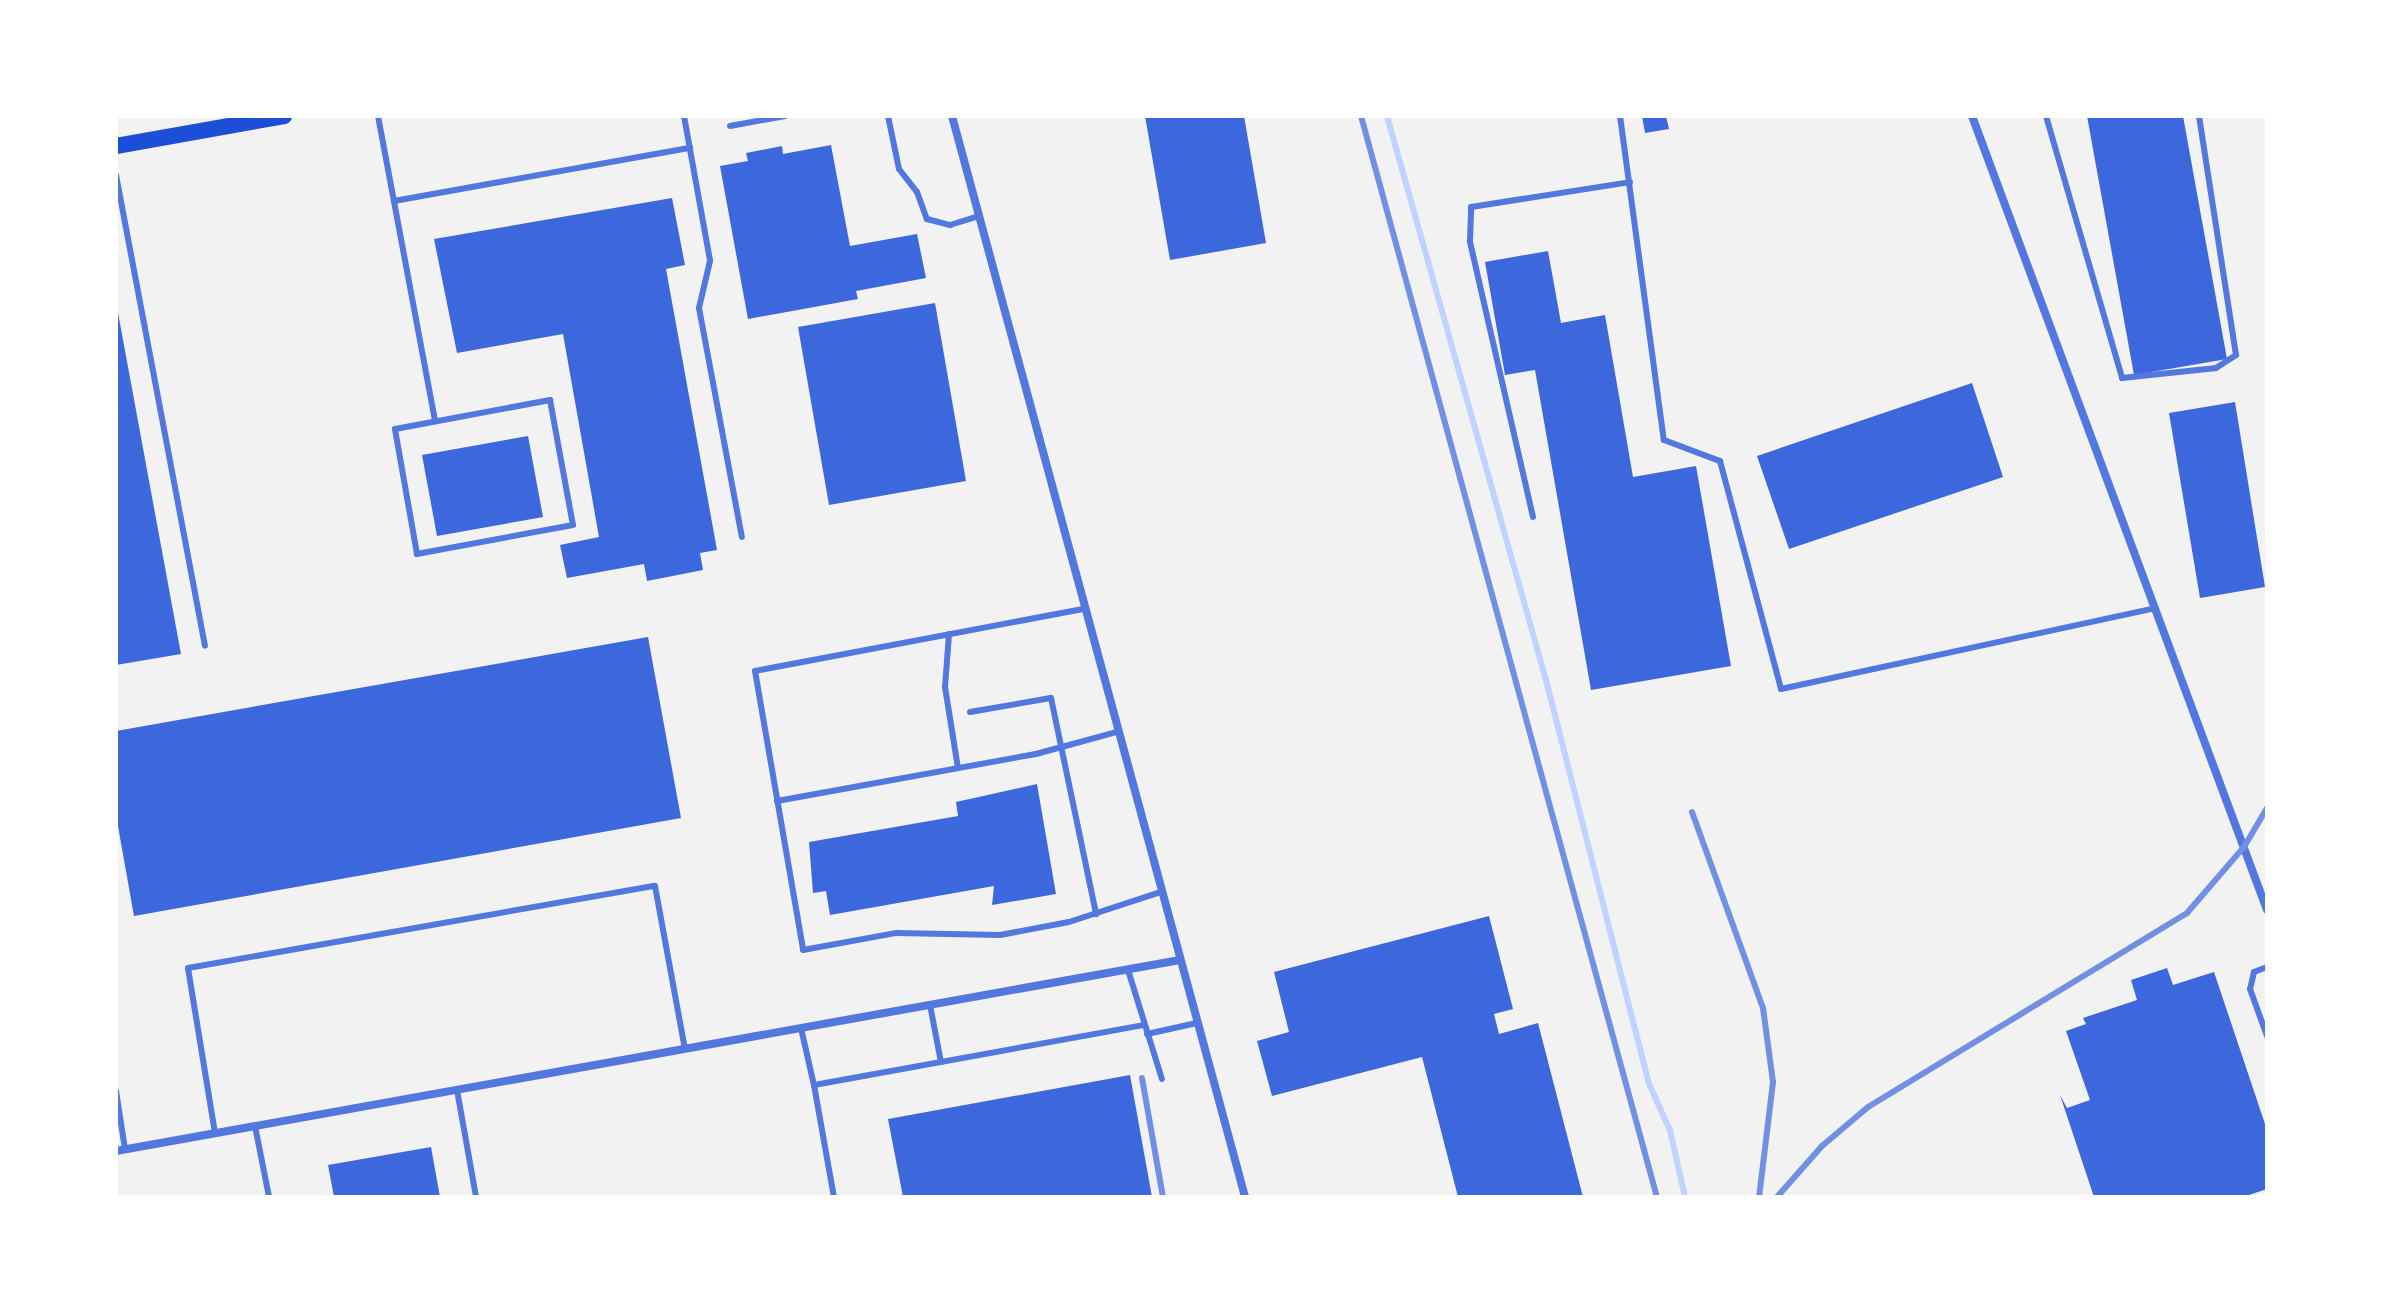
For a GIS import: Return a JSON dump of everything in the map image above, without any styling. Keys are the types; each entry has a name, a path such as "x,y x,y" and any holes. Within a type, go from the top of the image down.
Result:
{"main road":[{"path":"116,146 240,120 284,116"}],"street":[{"path":"952,116 1083,609 1245,1197"},
{"path":"1972,116 2267,910"},
{"path":"121,1150 1180,960"}],"lane":[{"path":"378,116 435,421"},
{"path":"684,116 710,261 699,308 742,537"},
{"path":"730,126 785,116"},
{"path":"888,116 899,169 917,192 927,219 950,225 979,216"},
{"path":"1620,116 1664,440 1720,461 1781,689 2155,608"},
{"path":"2046,116 2122,378 2216,368 2236,355 2199,116"},
{"path":"394,201 690,148"},
{"path":"116,175 205,646"},
{"path":"1533,517 1470,241 1471,207 1630,182"},
{"path":"116,239 128,237"},
{"path":"550,400 573,525 417,554 395,429 435,421 550,400"},
{"path":"1083,609 755,671 803,950 896,933 1000,935 1096,914 1161,892"},
{"path":"949,634 945,687 958,768"},
{"path":"970,712 1051,698 1096,914"},
{"path":"777,801 1063,747 1117,732"},
{"path":"215,1133 188,968 204,965 655,886 685,1049"},
{"path":"2267,967 2254,972 2250,989 2267,1036"},
{"path":"1128,970 1162,1079"},
{"path":"930,1005 941,1062"},
{"path":"1147,1034 1197,1023"},
{"path":"814,1085 1145,1025"},
{"path":"801,1028 834,1197"},
{"path":"457,1090 476,1197"},
{"path":"116,1091 121,1150"},
{"path":"255,1126 269,1197"}],"building":[{"path":"1145,116 1244,116 1266,243 1170,260"},
{"path":"1642,116 1666,116 1669,129 1645,133"},
{"path":"2087,116 2183,116 2227,359 2134,375"},
{"path":"831,145 850,246 917,234 926,278 856,291 858,299 748,319 720,166 748,161 746,153 782,146 783,154"},
{"path":"672,198 685,265 666,269 717,550 700,553 703,570 647,581 644,564 567,578 560,545 599,537 563,334 457,353 434,239"},
{"path":"1548,251 1561,323 1605,315 1633,477 1696,466 1731,666 1591,690 1535,370 1505,375 1485,262"},
{"path":"116,302 181,654 116,665"},
{"path":"935,303 966,481 829,505 798,327"},
{"path":"1972,383 2003,477 1789,549 1757,456"},
{"path":"2235,402 2265,587 2200,598 2169,413"},
{"path":"528,436 543,517 437,536 422,455"},
{"path":"648,637 681,818 134,916 116,815 116,731"},
{"path":"1037,784 1056,894 992,905 994,886 830,915 826,891 813,893 809,842 958,816 956,802"},
{"path":"1489,916 1513,1009 1494,1014 1499,1034 1538,1023 1583,1197 1458,1197 1422,1057 1272,1096 1257,1041 1289,1032 1274,972"},
{"path":"2167,968 2173,985 2214,972 2267,1130 2267,1189 2243,1197 2094,1197 2060,1095 2067,1108 2090,1100 2066,1031 2086,1024 2083,1018 2137,1000 2131,980"},
{"path":"1130,1075 1152,1197 903,1197 888,1119"},
{"path":"431,1147 440,1197 334,1197 328,1165"}],"waterway":[{"path":"1387,116 1546,680 1649,1084 1670,1130 1685,1197"}],"railway":[{"path":"1361,116 1657,1197"},
{"path":"1777,1197 1822,1146 1868,1107 2187,913 2244,847 2267,808"},
{"path":"1692,812 1763,1008 1773,1082 1759,1197"},
{"path":"1142,1078 1163,1197"}]}
